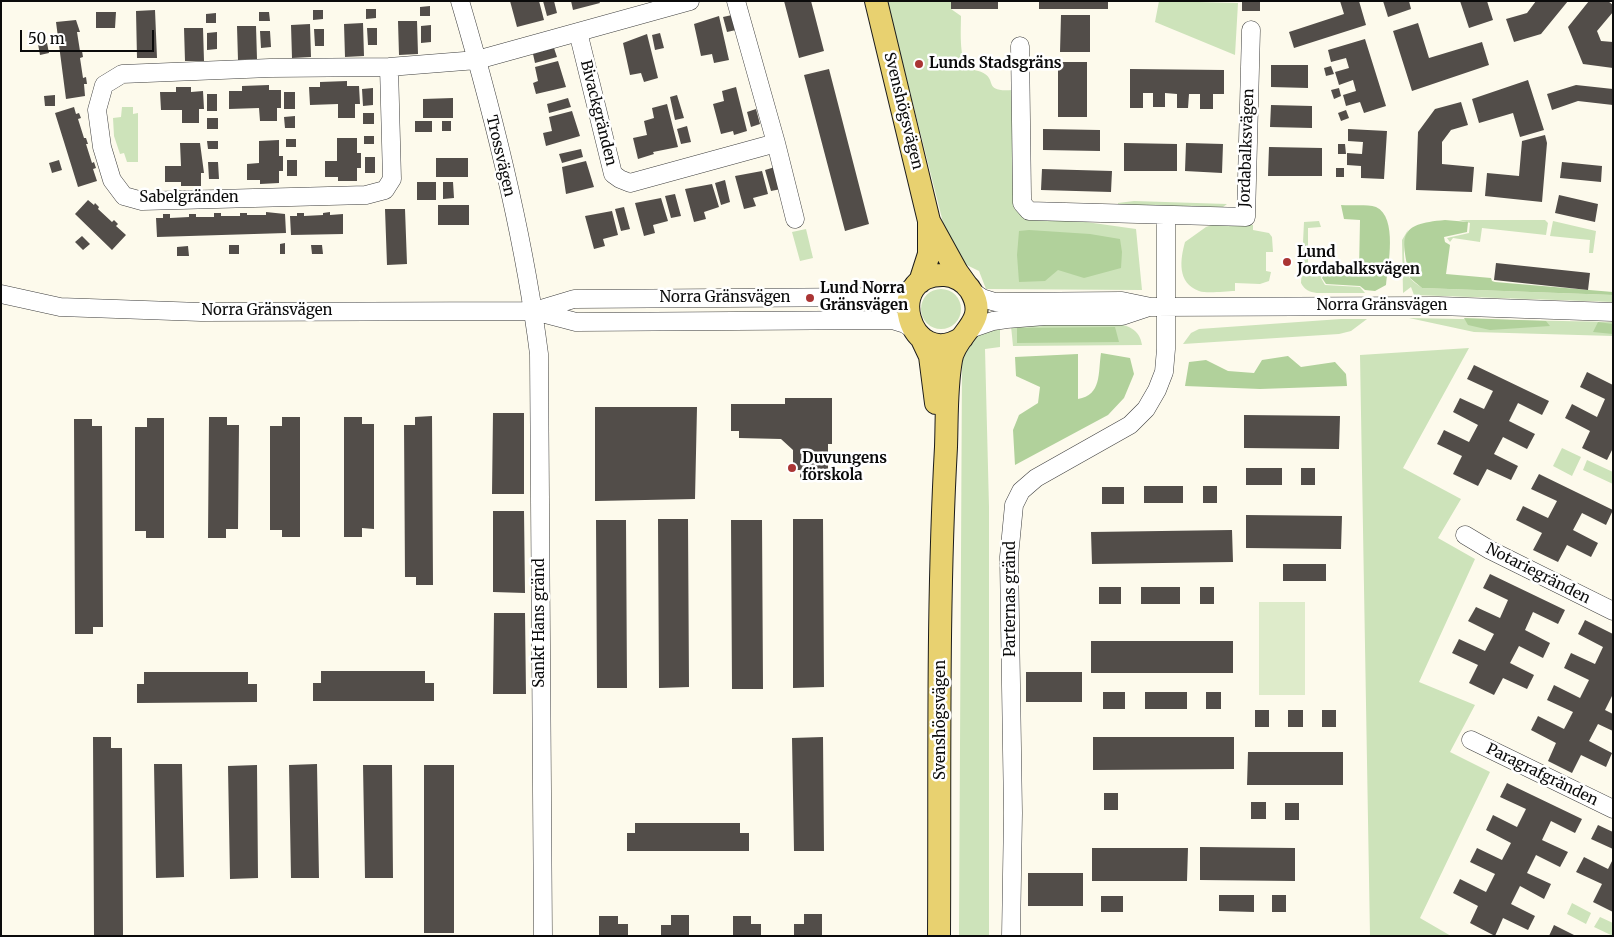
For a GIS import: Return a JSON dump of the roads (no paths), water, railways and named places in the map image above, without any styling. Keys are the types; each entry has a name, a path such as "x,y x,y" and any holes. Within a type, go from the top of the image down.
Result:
{"main road":[{"name":"Svenshögsvägen","path":"876,1 929,221 929,254 918,284 907,306 908,318 930,356 934,375 942,505"},
{"name":"Svenshögsvägen","path":"929,221 957,272 969,288 976,308 966,334 953,351 951,360 942,505 939,936"},
{"path":"918,284 931,277 943,275 954,277 969,288"},
{"path":"917,333 941,344 966,334"}],"street":[{"name":"Trossvägen","path":"460,1 477,60 514,215 534,311"},
{"path":"477,60 690,1"},
{"path":"736,1 776,143 795,219"},
{"name":"Jordabalksvägen","path":"1020,46 1022,203 1026,208 1030,211 1041,212 1246,217 1251,30"},
{"name":"Bivackgränden","path":"578,32 613,174 620,179 630,183 776,143"},
{"name":"Sabelgränden","path":"389,67 392,179 385,190 366,195 142,201 124,196 112,180 102,147 97,110 104,85 122,74 270,68 389,67 477,60"},
{"path":"1158,307 1166,215"},
{"name":"Norra Gränsvägen","path":"534,311 574,299 877,297 901,294 918,284"},
{"name":"Norra Gränsvägen","path":"969,288 982,298 995,302 1122,301 1158,307 1438,306 1613,312"},
{"name":"Norra Gränsvägen","path":"1,294 60,307 201,312 534,311 576,322 892,320 905,324 917,333"},
{"name":"Norra Gränsvägen","path":"966,334 988,323 1006,319 1045,316 1122,316 1158,307"},
{"name":"Parternas gränd","path":"1011,936 1013,813 1009,557 1014,505 1021,491 1036,478 1130,425 1146,409 1164,372 1158,307"},
{"name":"Sankt Hans gränd","path":"534,311 539,354 543,936"},
{"name":"Notariegränden","path":"1465,535 1490,550 1613,611"},
{"name":"Paragrafgränden","path":"1471,740 1613,809"}],"place":[{"name":"Lunds Stadsgräns","path":"919,64"},
{"name":"Lund Jordabalksvägen","path":"1287,262"},
{"name":"Lund Norra Gränsvägen","path":"810,298"},
{"name":"Duvungens förskola","path":"792,468"}]}
